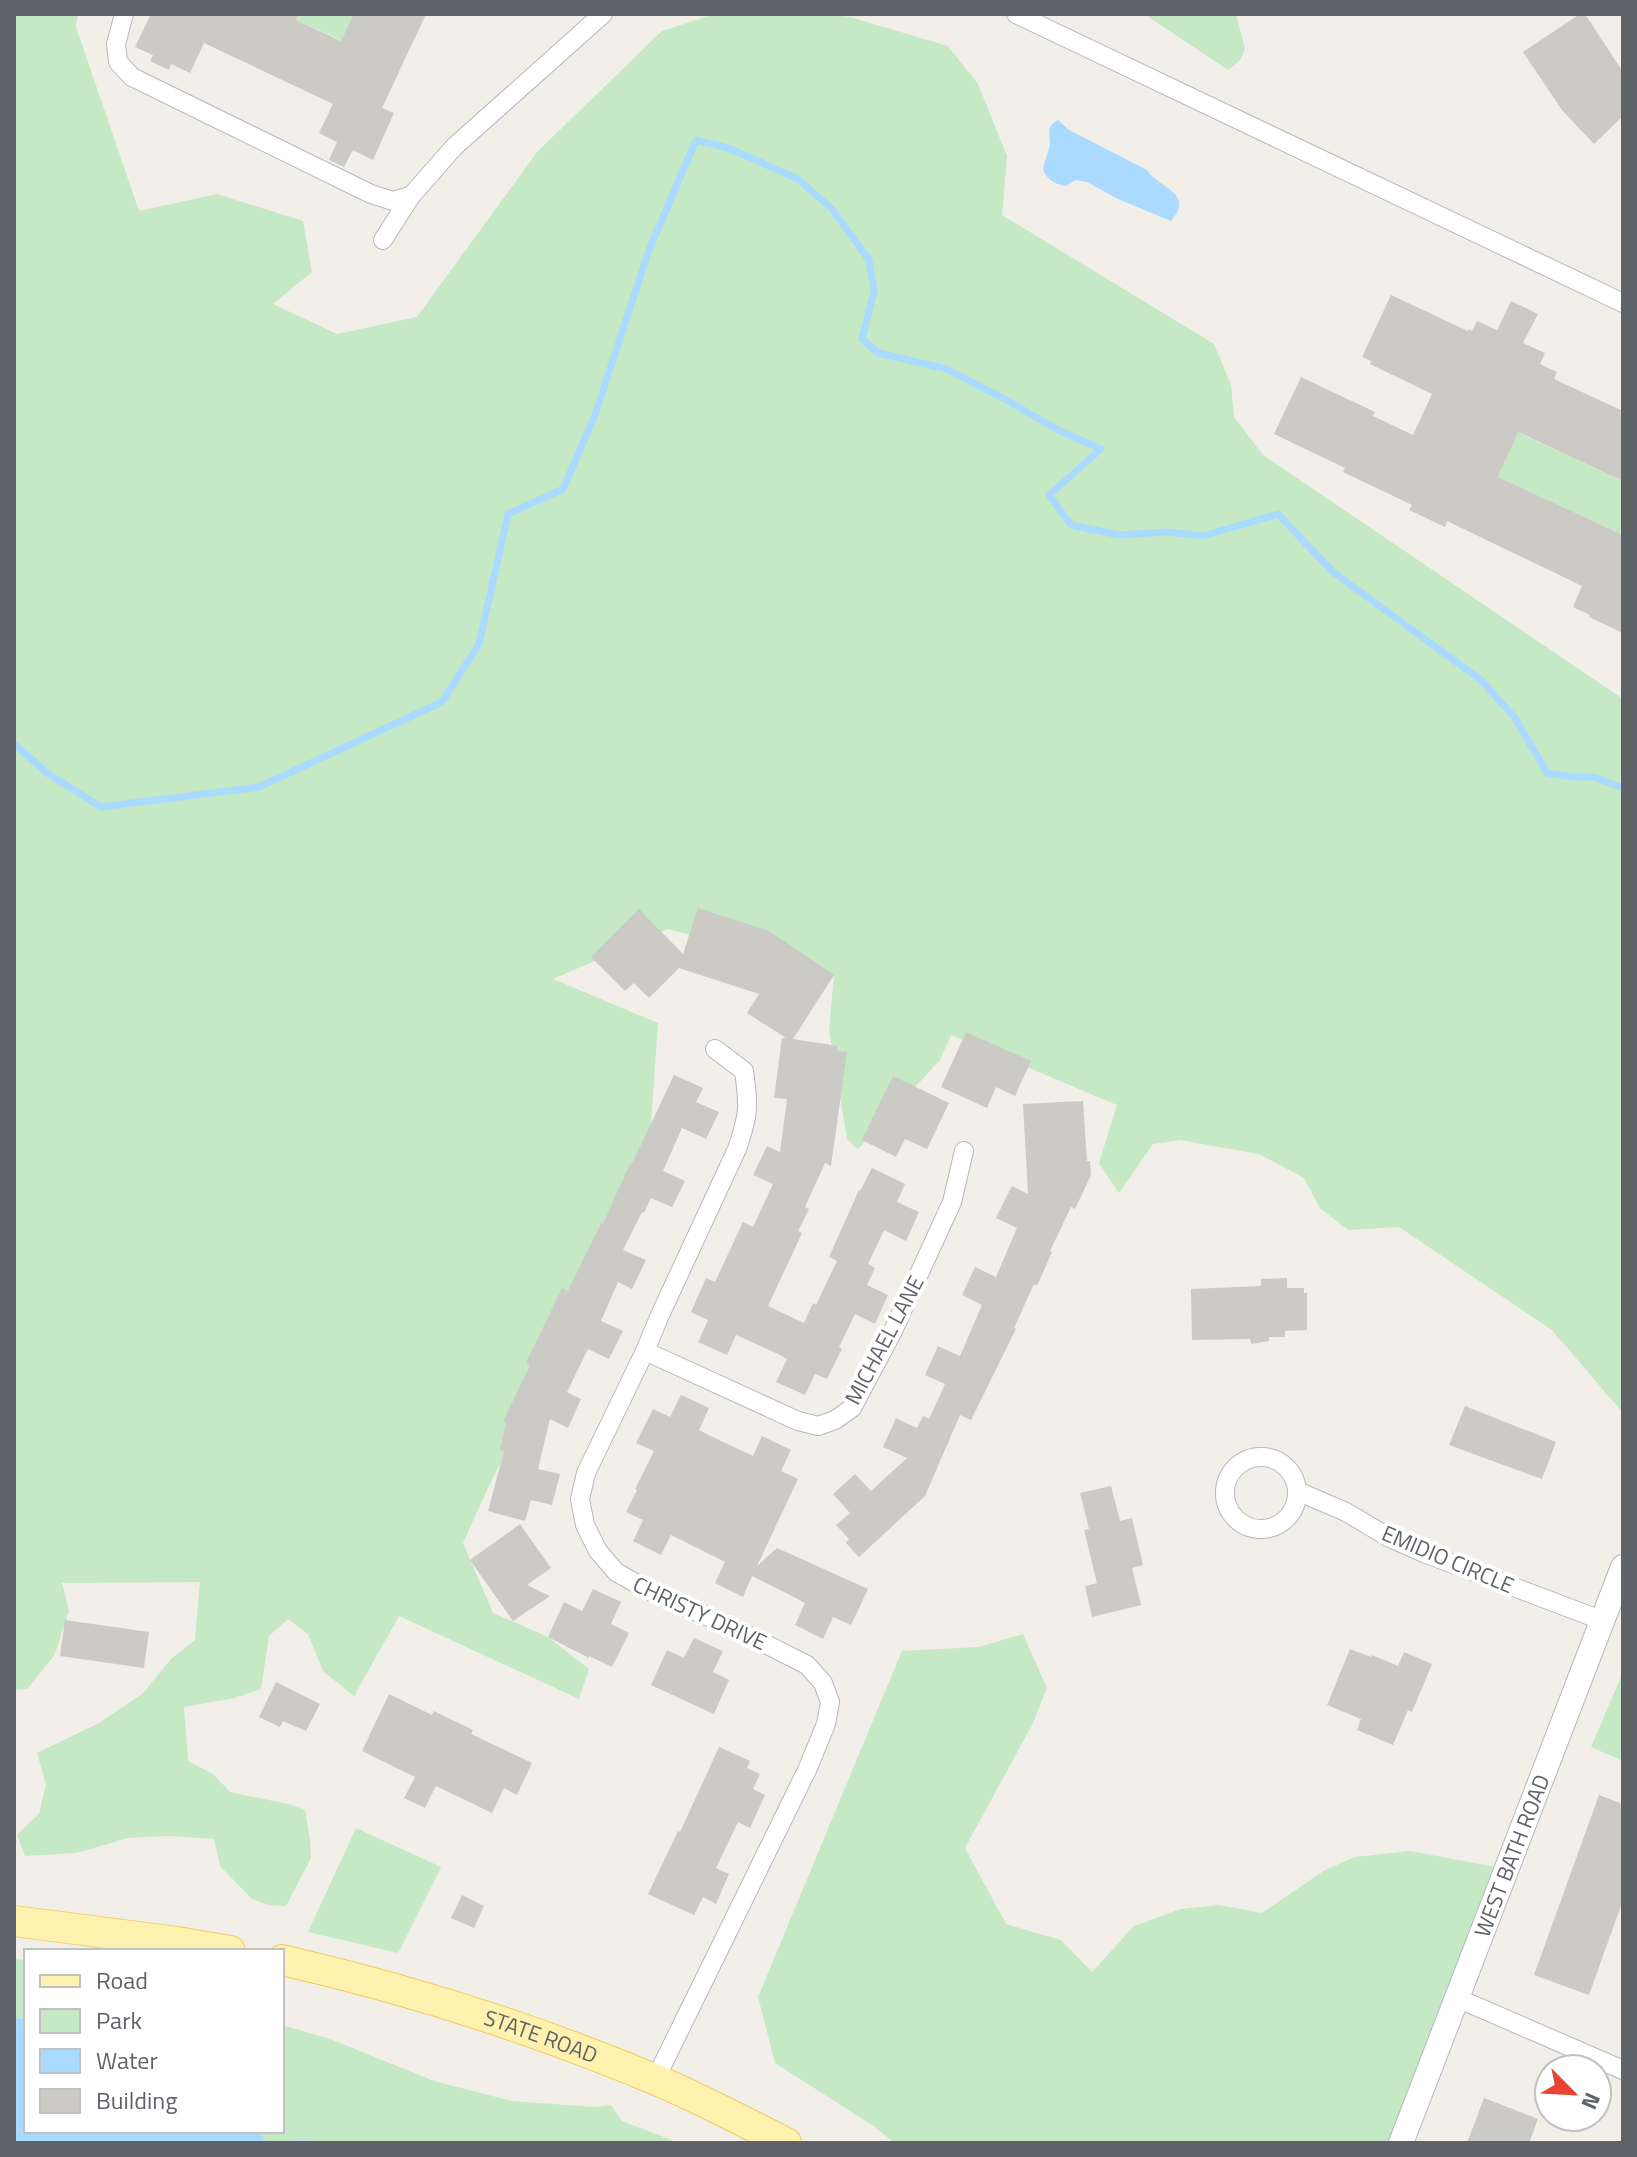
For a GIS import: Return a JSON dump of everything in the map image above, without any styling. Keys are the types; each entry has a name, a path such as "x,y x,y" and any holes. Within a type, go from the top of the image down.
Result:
{"main road":[{"path":"14,1921 218,1949"},
{"name":"STATE ROAD","path":"284,1960 358,1978 531,2032 655,2080 786,2143"}],"street":[{"path":"124,14 116,44 118,62 132,77 371,194 393,201 411,196"},
{"path":"383,240 411,196 454,147 603,14"},
{"path":"1016,14 1623,303"},
{"name":"CHRISTY DRIVE","path":"655,2080 807,1770 826,1724 830,1702 823,1683 807,1665 616,1572 598,1551 585,1525 580,1499 586,1473 645,1351 745,1126 749,1107 744,1071 715,1049"},
{"name":"MICHAEL LANE","path":"645,1351 798,1421 818,1426 835,1420 852,1408 892,1333 952,1202 964,1151"},
{"path":"1260,1456 1281,1462 1290,1470 1297,1491 1290,1515 1270,1528 1257,1529 1235,1518 1228,1508 1225,1495 1226,1483 1237,1466 1260,1456"},
{"name":"EMIDIO CIRCLE","path":"1297,1491 1346,1512 1388,1537 1424,1553 1601,1620"},
{"name":"WEST BATH ROAD","path":"1401,2143 1623,1567"},
{"path":"1457,1998 1623,2070"}],"green space":[{"path":"14,14 78,14 76,27 139,211 217,194 303,221 312,272 273,304 337,334 417,317 537,152 662,31 715,14 824,14 850,17 948,46 978,84 1007,156 1002,215 1214,344 1231,385 1234,417 1263,455 1623,699 1623,1413 1552,1330 1399,1227 1348,1230 1320,1208 1304,1178 1259,1154 1180,1140 1153,1144 1119,1193 1099,1163 1117,1105 951,1035 940,1060 858,1149 847,1139 829,1030 834,975 668,929 553,979 658,1023 648,1165 463,1543 493,1613 548,1637 589,1669 579,1699 399,1616 354,1696 323,1671 308,1634 288,1619 269,1636 261,1689 234,1698 184,1707 188,1761 213,1774 230,1792 305,1810 311,1858 286,1906 269,1905 252,1899 220,1866 214,1839 169,1836 128,1838 76,1853 25,1856 17,1835 39,1814 46,1784 37,1753 99,1723 142,1694 171,1659 195,1640 200,1582 62,1583 69,1611 54,1656 27,1689 14,1690"},
{"path":"299,14 354,14 348,43 296,20"},
{"path":"1144,14 1236,14 1245,49 1240,60 1228,70"},
{"path":"1502,425 1623,481 1623,535 1498,477 1506,459 1489,451"},
{"path":"1023,1634 1047,1688 1032,1725 965,1848 1006,1924 1061,1940 1092,1972 1134,1926 1181,1909 1219,1905 1262,1913 1325,1870 1355,1857 1410,1851 1506,1869 1401,2143 895,2143 775,2063 758,1997 902,1651 979,1647"},
{"path":"1623,1672 1623,1761 1591,1747"},
{"path":"356,1828 441,1867 398,1953 308,1932"},
{"path":"14,1959 24,1960 24,2019 14,2018"},
{"path":"284,2026 330,2039 434,2081 512,2101 595,2107 611,2105 622,2121 679,2143 312,2143 306,2140 267,2142 260,2133 284,2133"}],"water":[{"path":"1058,120 1069,130 1147,170 1172,191 1179,204 1171,221 1087,182 1075,180 1066,186 1049,179 1043,170 1050,127"},
{"path":"14,2018 24,2019 24,2133 260,2133 267,2142 306,2140 312,2143 14,2143"}],"building":[{"path":"151,14 299,14 296,20 341,41 354,14 426,14 382,108 394,113 373,160 353,150 344,167 329,160 337,142 319,133 333,104 204,43 190,73 171,64 169,70 150,61 153,55 135,47"},
{"path":"1580,14 1585,14 1623,72 1623,116 1594,144 1562,110 1523,52"},
{"path":"1391,295 1468,331 1472,331 1477,321 1497,330 1511,301 1538,314 1523,343 1545,353 1540,364 1557,372 1554,379 1623,411 1623,481 1518,432 1498,477 1623,535 1623,633 1573,607 1582,586 1447,521 1445,527 1409,510 1412,505 1274,434 1301,377 1375,412 1373,416 1413,435 1432,394 1370,364 1371,361 1362,357"},
{"path":"698,908 769,931 834,975 793,1039 838,1046 837,1051 847,1052 831,1166 825,1163 805,1207 809,1209 798,1231 802,1233 768,1306 804,1323 837,1261 829,1257 872,1168 905,1184 897,1202 919,1212 906,1241 884,1230 868,1264 875,1268 867,1285 888,1295 875,1324 855,1314 827,1379 815,1374 805,1395 776,1382 787,1359 776,1353 736,1335 727,1355 698,1342 708,1320 691,1312 706,1278 715,1282 743,1222 753,1227 773,1184 753,1175 767,1146 780,1152 787,1099 774,1098 782,1038 786,1038 747,1013 759,994 679,968 649,998 634,983 625,991 591,957 639,909 683,954"},
{"path":"966,1032 1031,1061 1015,1096 996,1087 987,1108 941,1087"},
{"path":"674,1075 703,1088 696,1102 719,1112 706,1139 682,1128 663,1171 685,1181 672,1207 651,1198 642,1212 623,1250 646,1260 632,1289 618,1282 601,1321 623,1331 609,1359 588,1349 567,1392 581,1399 568,1428 550,1419 538,1469 560,1474 552,1505 531,1500 525,1521 488,1511 504,1451 500,1450 506,1423 503,1422 530,1365 526,1363 562,1288 568,1291 603,1224"},
{"path":"893,1076 949,1103 927,1149 905,1139 896,1157 862,1140"},
{"path":"1083,1101 1087,1161 1090,1161 1091,1175 1075,1209 1071,1207 1037,1286 1034,1284 1016,1329 971,1420 960,1415 925,1496 859,1557 836,1525 850,1513 833,1494 855,1474 871,1491 907,1458 883,1447 896,1418 917,1428 923,1416 929,1419 945,1384 925,1375 938,1346 960,1356 982,1305 962,1295 975,1267 996,1277 1017,1228 996,1218 1012,1186 1028,1194 1023,1104"},
{"path":"1287,1278 1287,1288 1304,1288 1304,1293 1307,1293 1307,1330 1285,1331 1285,1337 1269,1337 1269,1341 1251,1344 1250,1339 1192,1340 1191,1289 1261,1286 1261,1279"},
{"path":"681,1395 709,1408 699,1430 717,1439 753,1456 762,1436 791,1450 781,1471 798,1479 757,1566 777,1548 868,1589 851,1625 833,1617 823,1639 795,1625 805,1603 788,1594 752,1576 743,1597 715,1583 725,1562 671,1535 661,1555 633,1541 643,1520 626,1512 654,1451 636,1443 653,1409 670,1417"},
{"path":"1465,1406 1556,1442 1542,1479 1449,1445"},
{"path":"1111,1486 1120,1521 1132,1518 1143,1565 1132,1568 1141,1605 1092,1617 1085,1586 1097,1583 1084,1530 1089,1529 1080,1493"},
{"path":"520,1524 551,1568 527,1585 550,1596 513,1621 470,1560"},
{"path":"593,1589 621,1602 611,1624 629,1633 612,1667 548,1637 564,1602 582,1611"},
{"path":"65,1620 149,1632 144,1668 60,1656"},
{"path":"694,1638 723,1651 713,1672 729,1680 714,1714 651,1685 667,1650 684,1658"},
{"path":"1350,1649 1398,1666 1404,1652 1432,1664 1412,1712 1408,1710 1393,1745 1357,1730 1361,1719 1327,1705"},
{"path":"276,1682 320,1704 306,1731 283,1721 280,1727 259,1717"},
{"path":"389,1694 432,1715 434,1711 473,1730 471,1734 532,1763 517,1795 504,1788 492,1813 436,1786 425,1808 404,1798 415,1777 362,1751"},
{"path":"719,1747 750,1761 747,1768 760,1774 753,1789 765,1795 750,1828 738,1822 716,1868 729,1874 716,1904 703,1897 694,1915 648,1894"},
{"path":"1599,1795 1623,1804 1623,1900 1589,1995 1534,1975"},
{"path":"462,1895 484,1906 474,1928 451,1918"},
{"path":"1484,2098 1533,2117 1529,2143 1467,2143"}],"waterway":[{"path":"14,744 47,773 101,807 259,787 442,702 479,644 508,514 563,489 595,415 649,250 696,140 731,149 798,179 832,209 869,260 874,291 862,339 878,353 947,369 1056,429 1101,449 1049,495 1071,525 1119,535 1167,532 1203,536 1278,514 1333,572 1481,680 1515,718 1547,773 1594,777 1623,788"}]}
